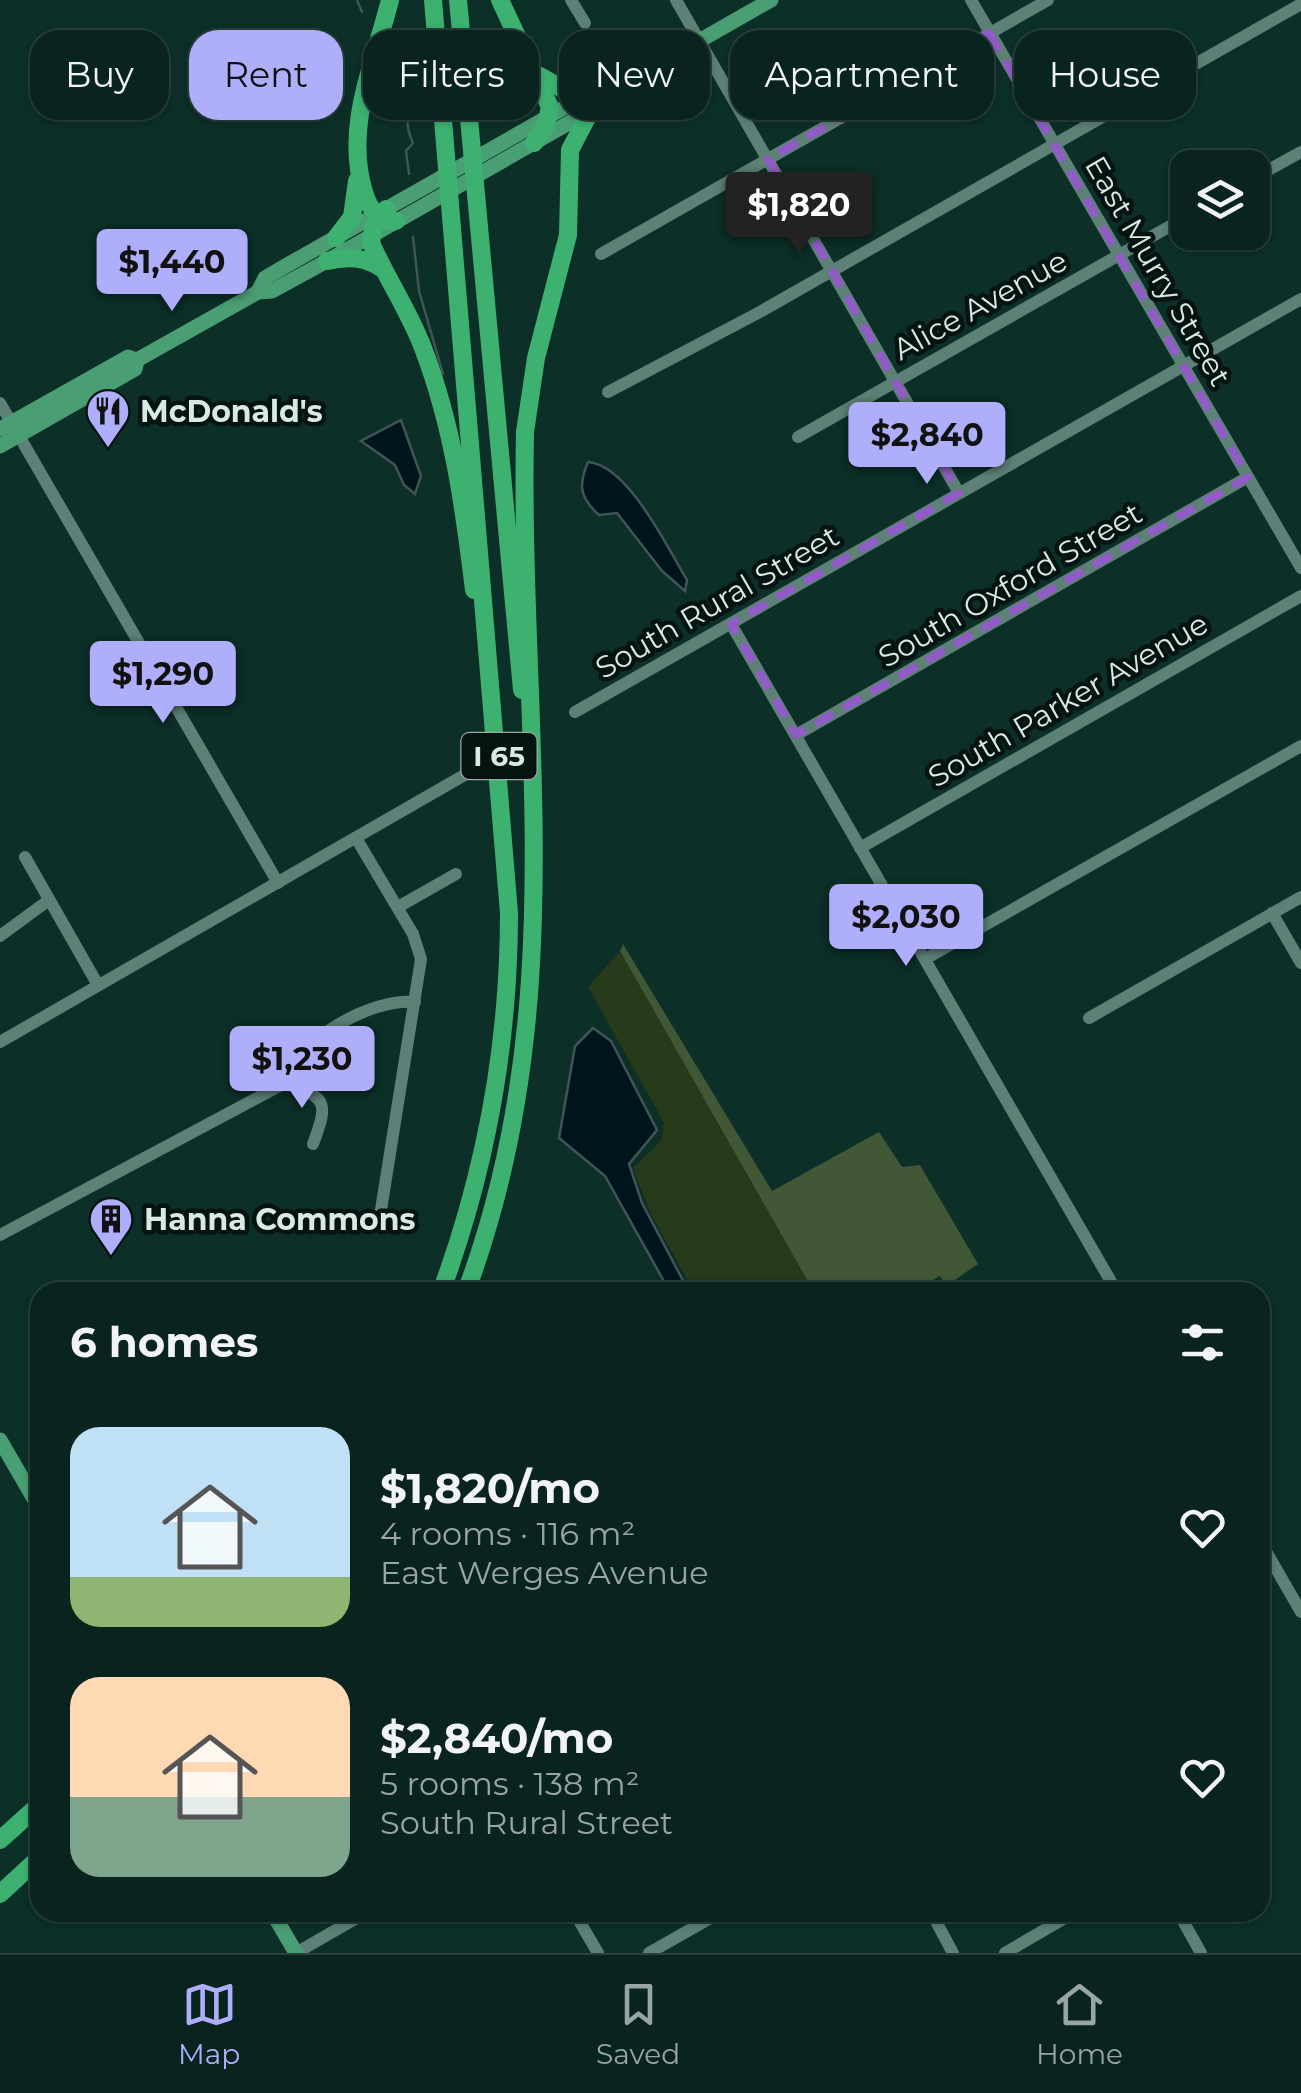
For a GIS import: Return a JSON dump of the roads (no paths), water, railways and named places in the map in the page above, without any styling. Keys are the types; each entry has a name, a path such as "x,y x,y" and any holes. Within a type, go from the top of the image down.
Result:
{"highway":[{"path":"336,238 352,217 359,114 390,0"},
{"name":"I 65","path":"434,0 504,809 509,939 502,1044 480,1164 443,1282"},
{"name":"I 65","path":"458,0 533,810 534,944 523,1062 499,1184 469,1282"},
{"path":"500,0 515,30"},
{"path":"539,81 547,98 542,130 560,142 570,181"},
{"path":"533,810 525,432 541,335 567,241 572,142 585,120"},
{"path":"358,170 367,202 385,216 372,235 422,344 454,450 504,809"},
{"path":"327,261 362,259 385,270"},
{"path":"0,1837 30,1812"},
{"path":"0,1880 30,1853"},
{"path":"0,1894 30,1866"}],"main road":[{"path":"710,34 771,0"},
{"path":"258,292 265,278 559,118"},
{"path":"542,130 566,120"},
{"path":"0,446 10,428 128,357 137,360 258,292 272,291 372,235"},
{"path":"1,1442 30,1493"},
{"path":"278,1922 296,1953"}],"street":[{"path":"572,0 584,23"},
{"path":"676,0 694,30"},
{"name":"East Murry Street","path":"971,0 988,30"},
{"path":"994,31 1048,0"},
{"path":"608,392 832,271 1301,4"},
{"name":"East Murry Street","path":"994,40 1301,568"},
{"path":"710,58 959,493"},
{"path":"600,254 837,120"},
{"path":"1270,169 1301,152"},
{"name":"Alice Avenue","path":"798,437 1170,226"},
{"name":"South Rural Street","path":"575,712 1301,299"},
{"path":"0,402 10,428 278,883"},
{"name":"South Oxford Street","path":"796,736 1248,478"},
{"name":"South Parker Avenue","path":"860,848 1301,596"},
{"path":"731,624 1110,1282"},
{"path":"924,959 1301,746"},
{"path":"0,1042 468,773"},
{"path":"356,838 420,950 380,1216 410,1228"},
{"path":"25,857 98,986"},
{"path":"398,907 456,874"},
{"path":"1089,1018 1301,897"},
{"path":"0,936 49,900"},
{"path":"1272,913 1301,963"},
{"path":"0,1234 285,1082 290,1066 326,1034 385,1002 415,1002"},
{"path":"285,1082 312,1092 322,1103 324,1115 313,1144"},
{"path":"1270,1559 1301,1612"},
{"path":"296,1953 350,1922"},
{"path":"580,1922 598,1953"},
{"path":"649,1953 703,1922"},
{"path":"936,1922 953,1953"},
{"path":"1005,1953 1058,1922"},
{"path":"1184,1922 1201,1953"}],"water":[{"path":"401,420 421,476 415,494 404,485 395,465 361,441"},
{"path":"588,462 618,477 632,492 687,580 685,591 662,571 617,513 599,515 588,503 582,484"},
{"path":"593,1028 611,1041 657,1130 629,1164 642,1203 684,1282 664,1282 605,1176 559,1138 575,1046"}],"waterway":[{"path":"357,0 362,12"},
{"path":"408,120 413,143 406,151 409,174"},
{"path":"413,237 419,291 443,374"}],"place":[{"name":"McDonald's","path":"108,449"},
{"name":"Hanna Commons","path":"111,1257"}]}
